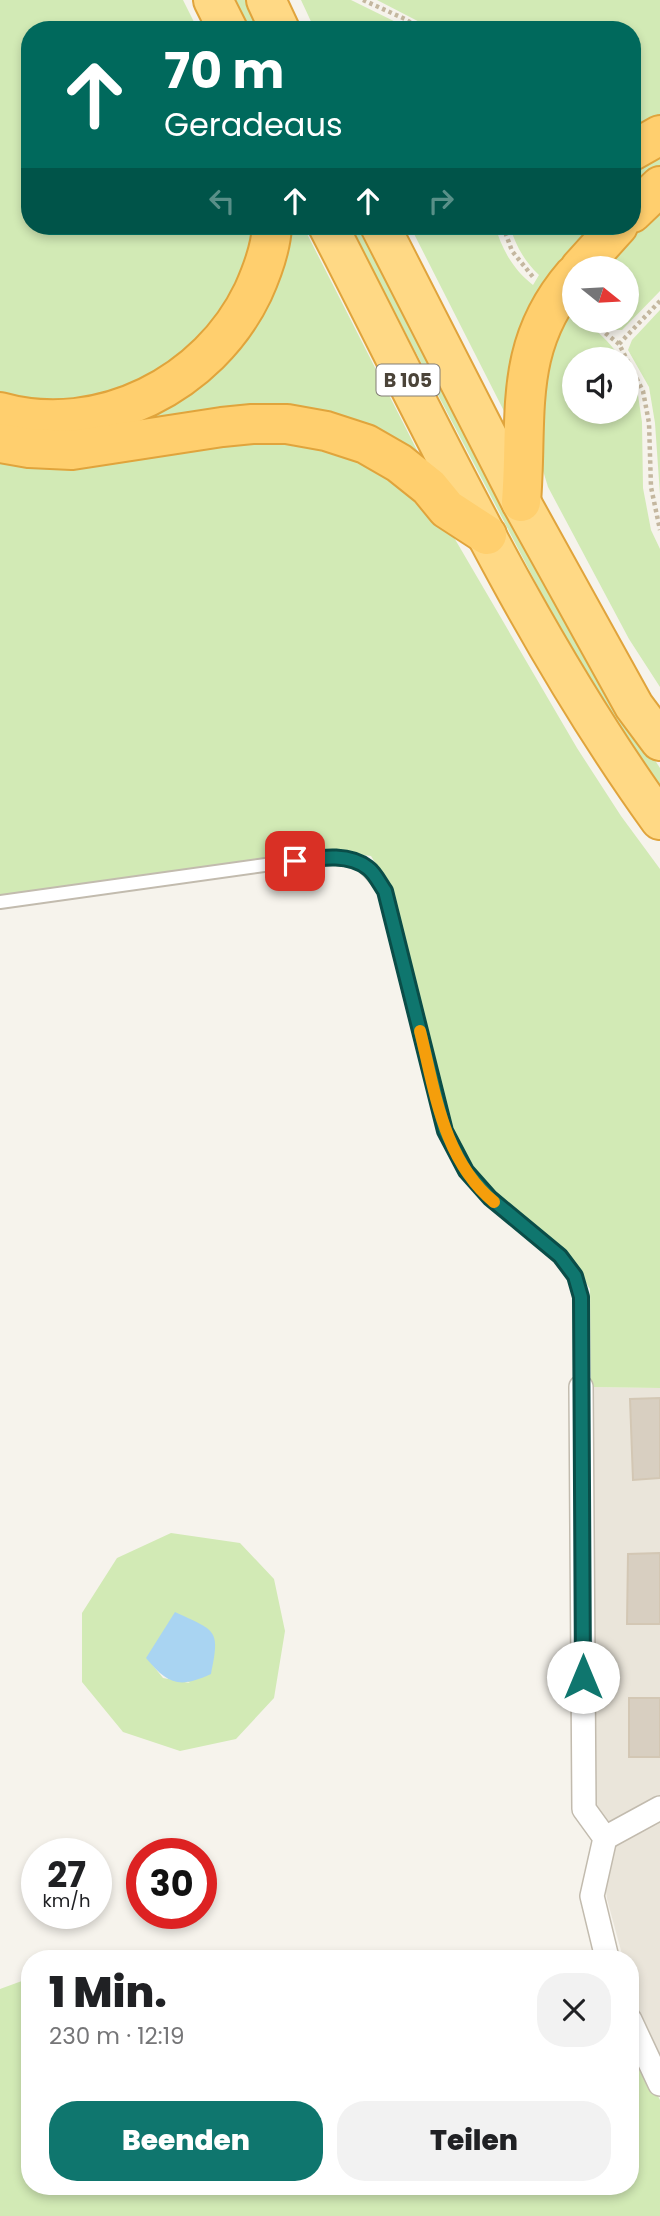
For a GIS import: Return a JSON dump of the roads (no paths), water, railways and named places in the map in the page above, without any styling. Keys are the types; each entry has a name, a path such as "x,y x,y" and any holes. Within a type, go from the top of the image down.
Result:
{"highway":[{"path":"213,0 224,21"},
{"path":"266,0 276,21"},
{"path":"641,146 660,135"},
{"path":"641,204 660,186"},
{"path":"0,412 22,418 51,420 98,414 162,390 192,370 225,337 245,307 260,275 270,235"},
{"name":"B 105","path":"333,235 487,535 552,654 619,763 660,820"},
{"name":"B 105","path":"385,235 522,502 634,706 660,741"},
{"path":"591,256 610,235"},
{"path":"522,502 525,461 524,391 532,348 543,320 562,292"},
{"path":"0,443 29,448 72,450 252,424 287,425 326,431 366,444 400,463 429,487 447,509 487,535"}],"street":[{"path":"581,1387 584,1809 605,1838 592,1896 605,1950"},
{"path":"605,1838 660,1808"},
{"path":"639,2039 660,2084"}],"lane":[{"path":"0,902 322,858 348,859 369,868 385,891 445,1131 466,1171 490,1198 560,1256 575,1276 581,1297 581,1387"}],"water":[{"path":"175,1612 199,1623 212,1633 215,1648 211,1674 190,1681 174,1681 161,1674 146,1658"}]}
